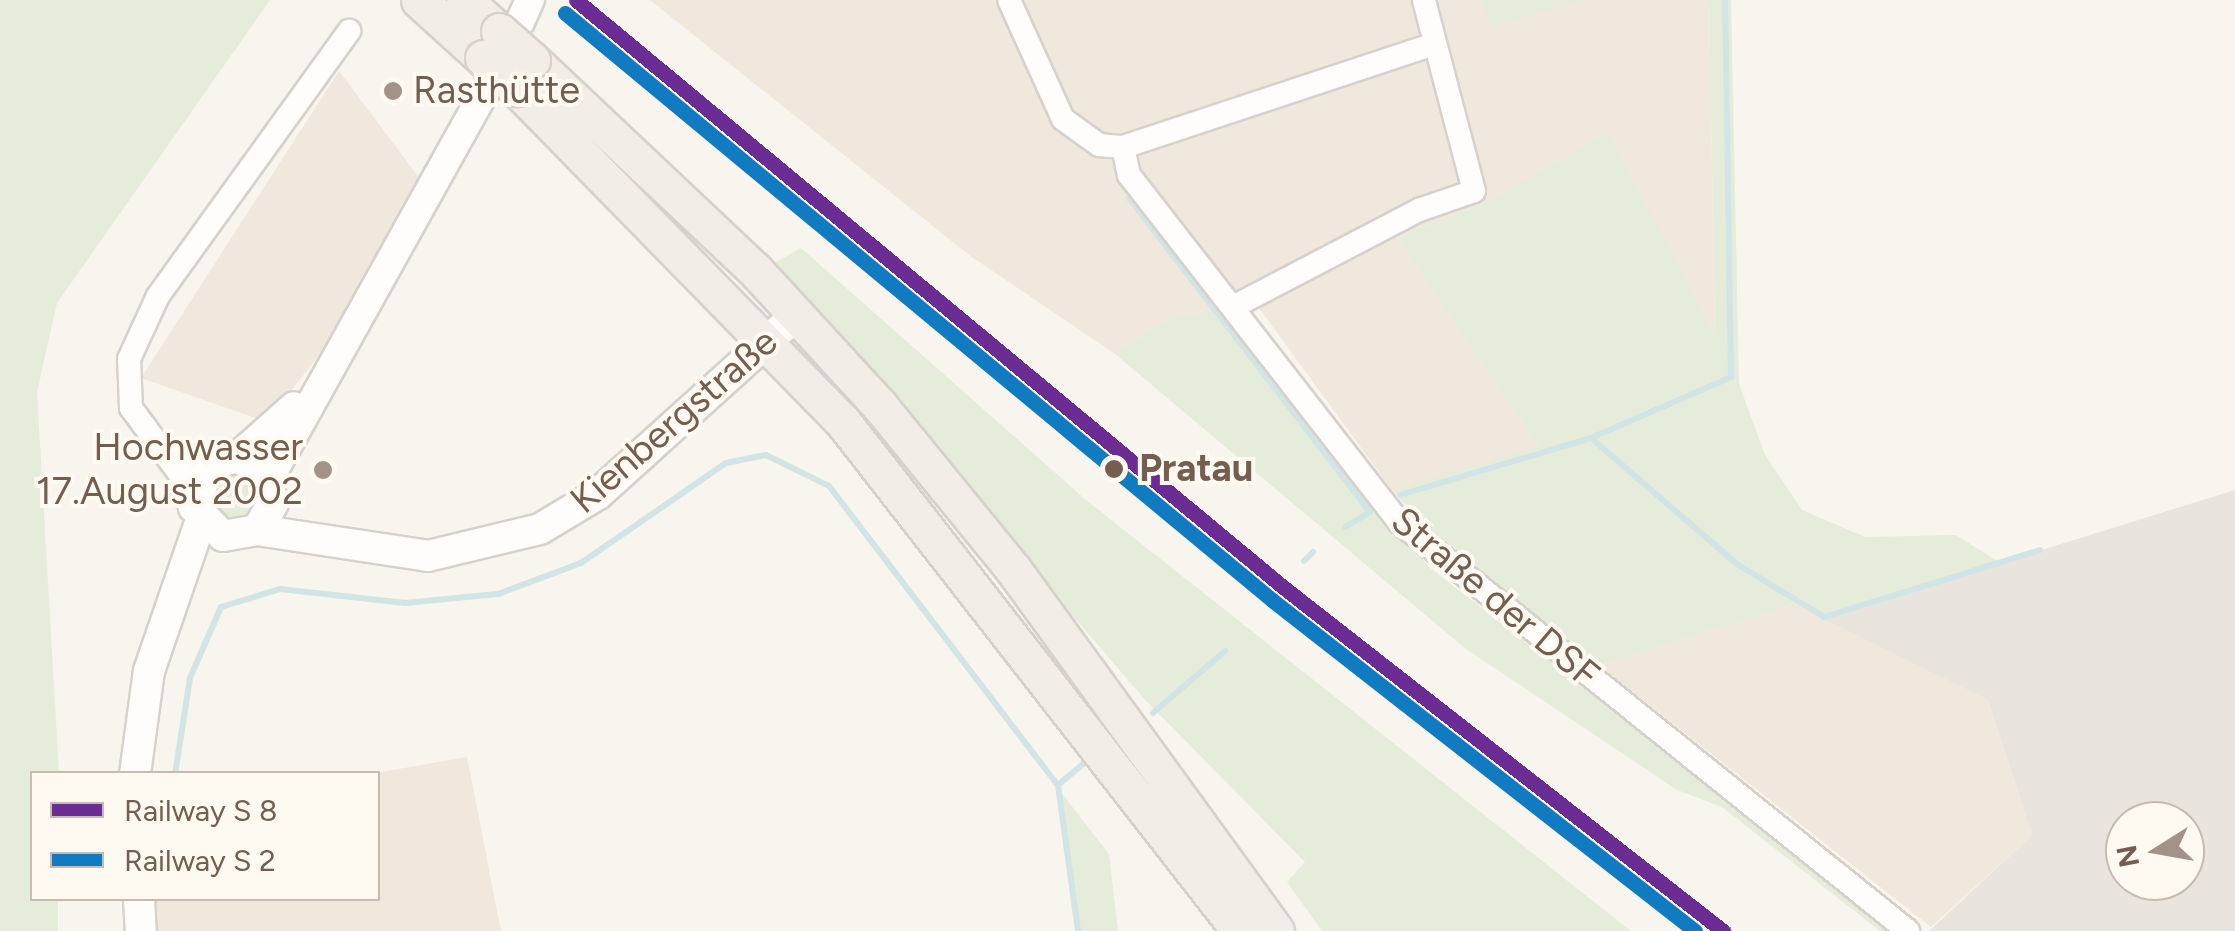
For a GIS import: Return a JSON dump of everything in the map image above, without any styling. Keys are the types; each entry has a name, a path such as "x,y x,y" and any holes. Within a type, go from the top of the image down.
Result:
{"main road":[{"path":"419,0 510,49 797,314 977,522 1276,931"},
{"path":"464,0 769,340 954,554 1240,931"},
{"name":"Kienbergstraße","path":"206,516 257,530 428,556 540,529 598,494 797,314"},
{"path":"135,771 150,671 223,461 271,491 315,540"},
{"path":"257,530 271,491"},
{"path":"139,901 141,931"}],"street":[{"path":"1009,0 1063,119 1079,137 1123,147 1429,46"},
{"path":"1235,306 1419,210 1474,192 1429,46 1424,0"},
{"path":"206,516 157,446 127,394 143,324 348,31"},
{"path":"271,491 316,384 388,276 510,49"},
{"name":"Straße der DSF","path":"1123,147 1129,175 1235,306 1366,484 1437,558 1908,931"},
{"path":"157,446 223,461 316,384"}],"shaded area":[{"path":"650,0 1709,0 1715,338 1608,134 1489,201 1397,238 1540,447 1392,490 1243,286 1220,307 1168,319 1115,354 969,255"},
{"path":"339,71 423,183 356,307 267,422 141,378"},
{"path":"2235,490 2235,931 1929,931 2032,835 1988,700 1822,618"},
{"path":"1796,604 1988,700 2032,835 1931,927 1599,665"},
{"path":"467,757 501,931 152,931 150,901 380,901 380,772"}],"green space":[{"path":"0,0 270,0 57,303 37,392 59,771 30,771 30,901 58,901 58,931 0,931"},
{"path":"1481,0 1584,0 1492,27"},
{"path":"1709,0 1731,0 1739,384 1765,455 1802,510 1865,537 1956,535 2002,564 1822,618 1796,604 1599,665 1440,542 1392,490 1539,446 1397,238 1489,201 1608,133 1715,335"},
{"path":"801,248 1086,500 1631,931 1322,931 1287,882 1305,862 1147,702 771,265"},
{"path":"1220,307 1430,568 1897,931 1880,931 1722,807 1677,790 1466,649 1115,354 1168,319"},
{"path":"232,476 247,483 254,498 247,513 232,520 217,513 210,498 217,483"},
{"path":"1060,791 1109,854 1118,931 1080,931"}],"waterway":[{"path":"1400,495 1591,438 1731,377 1725,0"},
{"path":"1129,198 1370,512 1345,527"},
{"path":"1591,438 1737,564 1824,617 2040,550"},
{"path":"175,771 190,678 221,607 280,589 405,603 498,594 581,563 726,463 766,455 829,486 1058,785"},
{"path":"1304,561 1313,552"},
{"path":"1153,713 1225,651"},
{"path":"1078,931 1058,785 1084,763"}],"transit line":[{"path":"576,0 1283,587 1723,931"},
{"path":"565,13 1272,600 1695,931"}],"place":[{"name":"Rasthütte","path":"393,91"},
{"name":"Pratau","path":"1114,469"},
{"name":"Hochwasser 17.August 2002","path":"323,470"}]}
